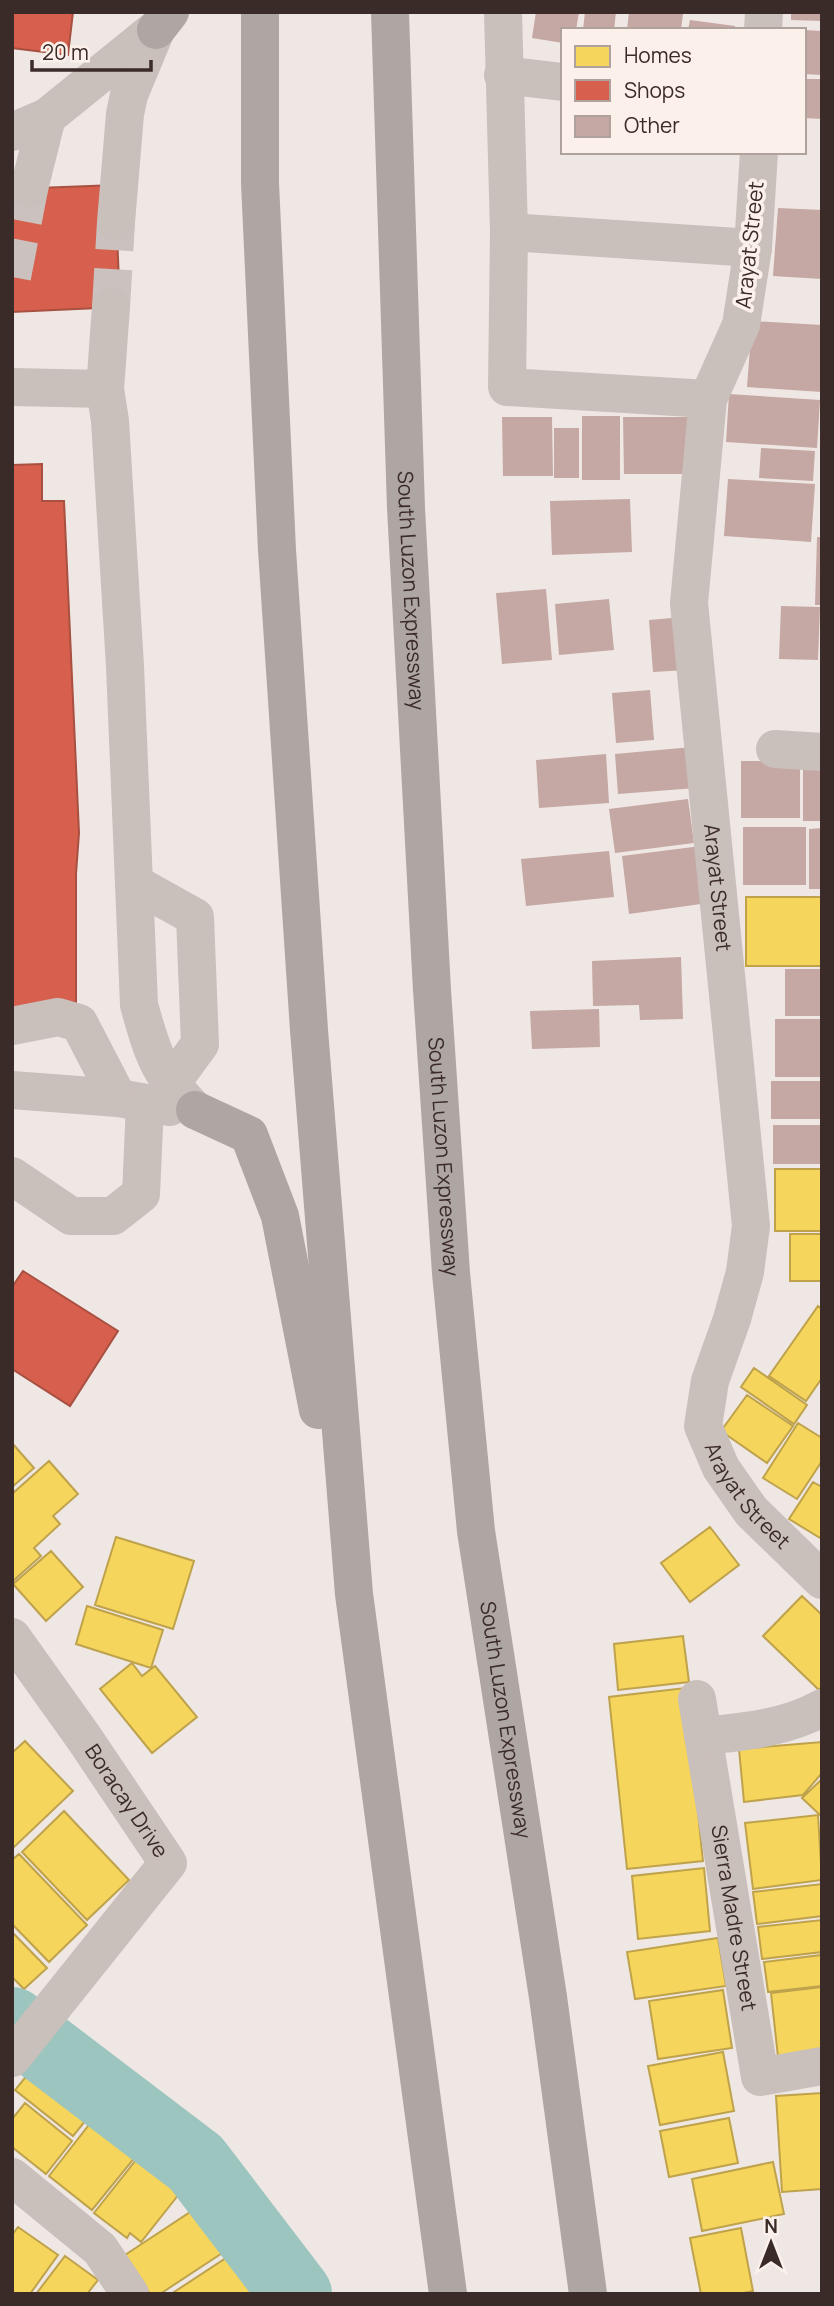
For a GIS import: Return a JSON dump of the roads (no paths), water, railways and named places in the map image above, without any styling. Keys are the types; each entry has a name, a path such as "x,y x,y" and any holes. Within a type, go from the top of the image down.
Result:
{"highway":[{"path":"260,12 260,183 277,550 309,1030 354,1594 448,2294"},
{"name":"South Luzon Expressway","path":"390,12 406,508 432,990 451,1273 476,1531 548,1997 588,2294"},
{"path":"157,1099 249,1135 280,1216 354,1594"}],"street":[{"path":"503,12 509,232 507,387 708,398"},
{"path":"12,132 47,117 163,21"},
{"path":"116,222 129,95 163,21"},
{"path":"503,75 561,82"},
{"path":"29,189 47,117"},
{"name":"Arayat Street","path":"759,154 754,248 741,325 708,398 688,603 751,1226 745,1272 710,1381 703,1426 721,1468 751,1511 822,1580"},
{"path":"509,232 754,248"},
{"path":"12,1176 71,1216 113,1216 141,1194 157,1099 152,1052 139,1005 125,666 110,421 105,389 111,307"},
{"path":"12,387 105,389"},
{"path":"775,749 822,752"},
{"path":"134,883 195,917 200,1044 157,1099"},
{"path":"12,1026 58,1017 79,1023 157,1099"},
{"path":"12,1090 157,1099"},
{"name":"Boracay Drive","path":"12,1637 168,1863 23,2044"},
{"name":"Sierra Madre Street","path":"818,1716 745,1732 700,1717 760,2077 822,2066"},
{"path":"12,2177 100,2249 130,2294"}],"waterway":[{"path":"12,2023 196,2163 296,2294"}],"tunnel":[{"path":"12,277 29,189"},
{"path":"111,307 116,222"}]}
